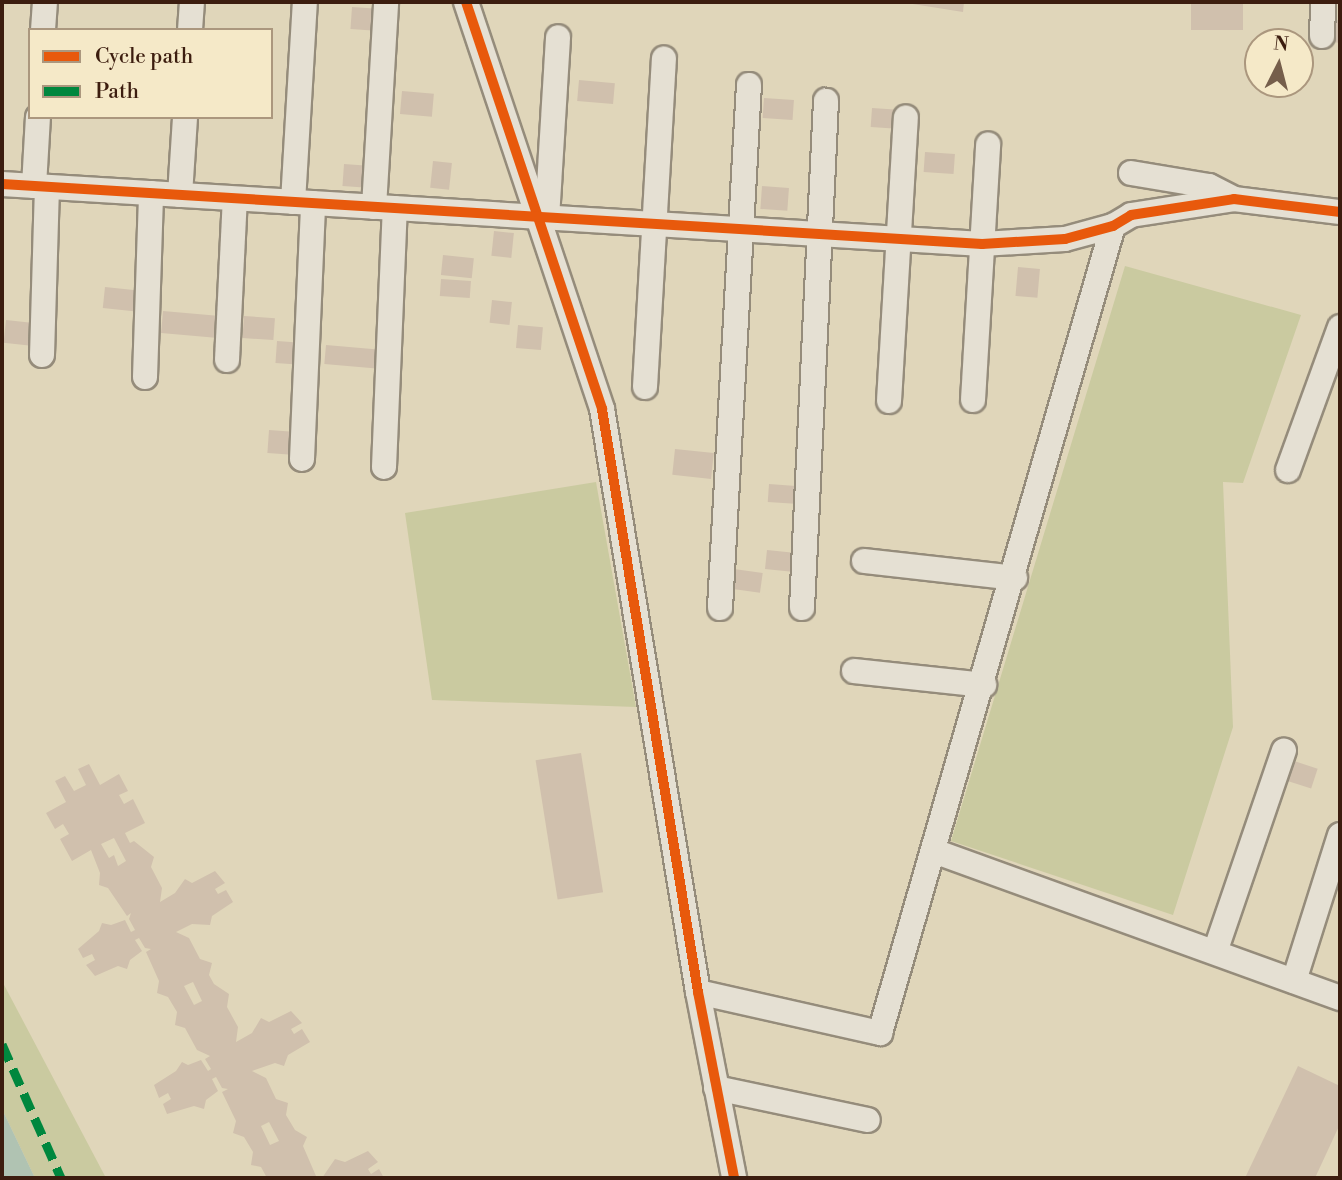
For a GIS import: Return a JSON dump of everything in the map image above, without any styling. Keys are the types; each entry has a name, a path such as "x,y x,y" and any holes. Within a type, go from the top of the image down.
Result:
{"street":[{"path":"43,28 45,2"},
{"path":"190,28 192,2"},
{"path":"302,460 305,2"},
{"path":"384,467 386,2"},
{"path":"466,2 541,217 602,409 698,992 735,1178"},
{"path":"1322,36 1323,2"},
{"path":"541,217 558,37"},
{"path":"645,387 664,59"},
{"path":"720,608 750,85"},
{"path":"802,608 826,101"},
{"path":"889,401 906,118"},
{"path":"38,119 42,355"},
{"path":"180,195 185,119"},
{"path":"973,400 988,144"},
{"path":"1131,173 1209,186 1234,200"},
{"path":"2,184 982,244 1065,239 1114,226 1122,219 1152,211 1234,200 1340,212"},
{"path":"145,377 151,194"},
{"path":"227,360 235,199"},
{"path":"698,992 880,1033 984,685 1114,226"},
{"path":"1288,470 1335,359 1340,327"},
{"path":"864,561 1015,578"},
{"path":"854,671 984,685"},
{"path":"1215,952 1284,751"},
{"path":"1294,981 1340,835"},
{"path":"934,851 1340,998"},
{"path":"716,1088 867,1120"}],"green space":[{"path":"1125,266 1301,315 1243,483 1223,482 1233,727 1173,915 951,841"},
{"path":"596,482 636,707 432,700 405,513"},
{"path":"2,981 106,1178 35,1178 2,1109"}],"shaded area":[{"path":"2,1109 35,1178 2,1178"}],"building":[{"path":"900,2 964,2 963,12"},
{"path":"1191,2 1243,2 1243,30 1191,30"},
{"path":"352,7 381,9 379,31 350,29"},
{"path":"1334,20 1340,20 1340,43 1333,42"},
{"path":"579,80 615,83 613,104 577,101"},
{"path":"402,91 434,94 432,117 400,114"},
{"path":"764,98 794,100 793,120 763,118"},
{"path":"872,108 902,110 901,129 871,127"},
{"path":"925,152 955,154 954,174 924,172"},
{"path":"433,161 452,163 449,190 430,188"},
{"path":"344,164 372,166 370,188 342,186"},
{"path":"762,186 789,188 787,211 760,209"},
{"path":"494,231 514,233 511,258 491,256"},
{"path":"443,255 474,258 472,278 441,275"},
{"path":"1018,267 1040,269 1037,298 1015,296"},
{"path":"441,279 471,281 470,298 440,296"},
{"path":"105,287 136,290 134,311 103,308"},
{"path":"492,300 512,302 509,325 490,323"},
{"path":"163,311 223,316 221,338 161,333"},
{"path":"244,316 275,318 273,340 242,338"},
{"path":"6,320 36,323 33,346 4,343"},
{"path":"518,325 543,327 541,350 516,348"},
{"path":"277,341 305,343 303,365 275,363"},
{"path":"326,345 381,350 379,369 324,364"},
{"path":"269,430 297,432 295,455 267,453"},
{"path":"675,449 714,453 711,479 672,475"},
{"path":"769,484 796,486 795,504 768,502"},
{"path":"767,550 794,553 792,572 765,569"},
{"path":"734,569 763,573 760,593 731,589"},
{"path":"581,753 603,892 558,899 536,760"},
{"path":"1291,760 1318,769 1311,789 1285,780"},
{"path":"89,764 100,785 119,774 128,791 119,795 124,804 133,799 145,823 125,833 130,843 134,841 154,857 151,867 162,888 160,902 175,893 185,879 192,883 215,871 225,883 215,889 218,894 226,890 233,902 212,916 210,925 192,924 176,932 189,938 200,959 212,963 209,975 214,984 229,994 227,1007 238,1027 236,1042 252,1033 261,1018 269,1022 291,1011 302,1023 291,1029 294,1034 302,1029 310,1042 288,1055 284,1066 275,1063 252,1071 266,1078 276,1099 288,1103 286,1115 295,1130 307,1137 303,1146 316,1176 267,1178 261,1167 251,1165 253,1152 244,1137 233,1133 236,1121 222,1092 228,1089 222,1088 216,1077 212,1079 218,1091 206,1100 204,1109 194,1106 167,1114 163,1104 171,1099 168,1093 159,1098 154,1085 176,1071 182,1062 188,1065 201,1060 208,1071 211,1069 205,1059 210,1056 197,1050 185,1028 175,1025 177,1012 168,997 157,993 159,981 146,952 151,949 145,948 139,938 135,940 142,951 130,960 127,969 118,966 95,976 86,965 95,960 92,954 83,958 78,949 99,931 102,923 111,925 125,920 131,932 135,930 129,919 131,913 127,916 108,888 99,885 100,873 91,850 72,861 60,839 69,834 63,824 55,829 46,813 66,802 55,781 65,776 74,791 86,785 78,769","holes":["114,838 126,861 118,866 114,855 109,858 101,844","193,982 202,1001 194,1005 184,986","269,1122 279,1141 270,1145 261,1126"]},
{"path":"1298,1066 1340,1086 1340,1124 1315,1178 1245,1178"},
{"path":"368,1151 378,1162 368,1169 371,1174 379,1169 384,1178 322,1178 335,1159 345,1162"}],"marked path":[{"path":"2,1044 61,1178"}],"cycle path":[{"path":"466,2 602,409 698,992 734,1178"},
{"path":"2,184 982,244 1065,239 1113,226 1131,215 1234,199 1340,212"}]}
